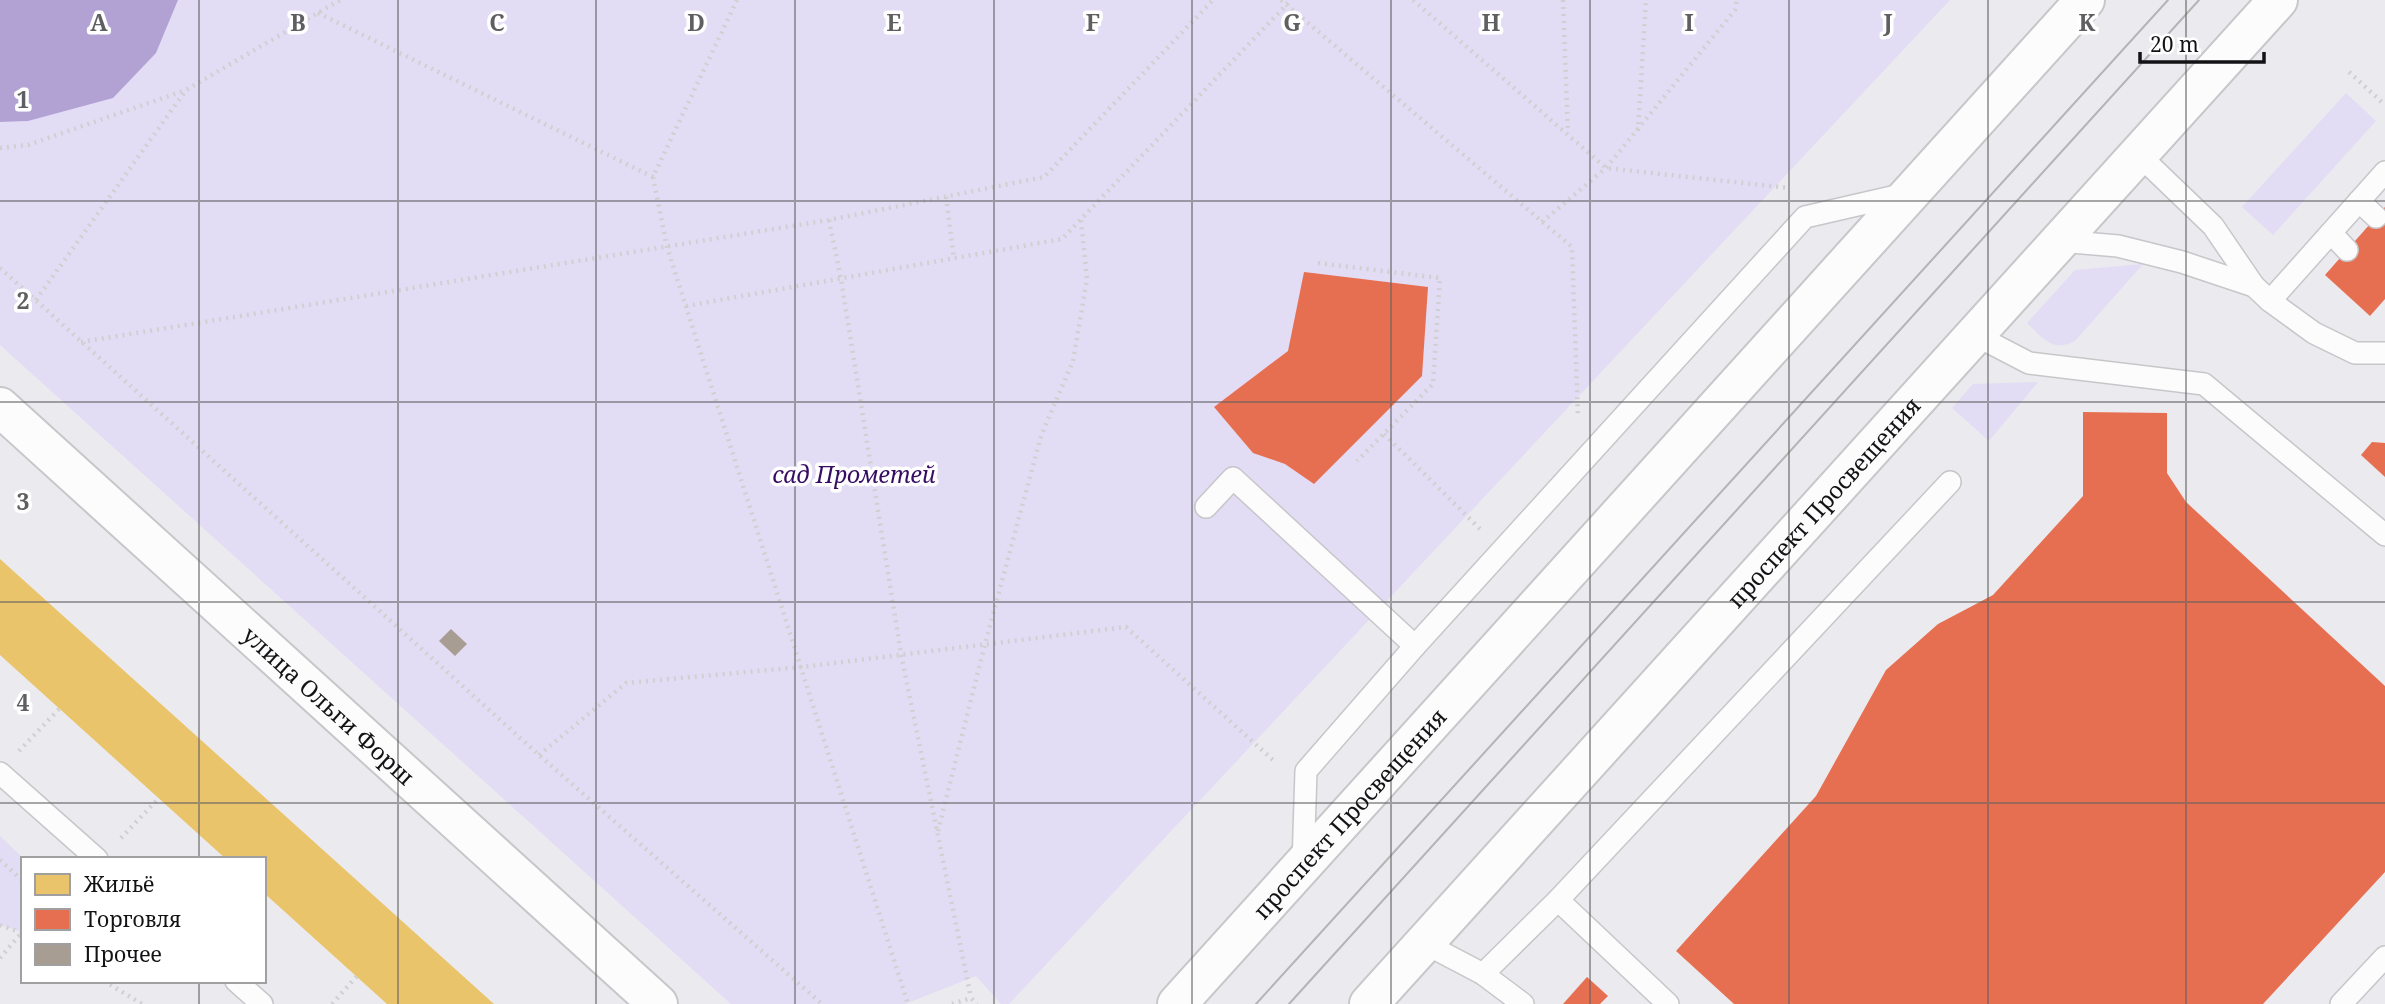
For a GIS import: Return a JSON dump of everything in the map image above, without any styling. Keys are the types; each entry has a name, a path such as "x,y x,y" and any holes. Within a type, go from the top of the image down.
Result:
{"main road":[{"name":"проспект Просвещения","path":"1177,1004 2085,0"},
{"name":"проспект Просвещения","path":"1368,1004 2278,0"},
{"name":"улица Ольги Форш","path":"0,407 658,1004"}],"lane":[{"path":"2138,154 2213,226 2254,286 2270,301 2314,332 2355,353 2385,353"},
{"path":"2270,301 2385,172"},
{"path":"1303,864 1306,771 1415,646 1805,217 1910,193"},
{"path":"2359,201 2376,216"},
{"path":"2330,233 2347,250"},
{"path":"2059,241 2119,246 2182,262 2254,286"},
{"path":"1975,335 2029,363 2204,384 2385,535"},
{"path":"1206,507 1233,478 1415,646"},
{"path":"1483,974 1558,900 1951,482"},
{"path":"0,773 95,857"},
{"path":"1558,900 1668,1004"},
{"path":"1424,943 1483,974 1523,1004"},
{"path":"2341,1004 2385,957"},
{"path":"238,983 262,1004"}],"path":[{"path":"0,148 28,145 186,90 340,0"},
{"path":"737,0 653,177 667,247 908,1004"},
{"path":"81,342 829,220 1044,177 1213,0"},
{"path":"1281,0 1572,247 1579,429"},
{"path":"686,306 1062,240 1291,0"},
{"path":"1413,0 1606,168 1800,189"},
{"path":"1563,0 1568,134"},
{"path":"1638,131 1646,0"},
{"path":"1542,222 1606,168 1735,10 1737,0"},
{"path":"317,13 653,177"},
{"path":"2349,72 2385,105"},
{"path":"36,300 186,90"},
{"path":"946,197 954,259"},
{"path":"829,220 841,279 901,654 971,998 977,1004"},
{"path":"937,832 1041,436 1073,361 1087,279 1081,220"},
{"path":"1318,263 1440,278 1433,384 1357,461"},
{"path":"0,268 539,755 822,1004"},
{"path":"1384,434 1483,532"},
{"path":"539,755 626,683 802,667 1126,627 1273,760"},
{"path":"17,753 60,708"},
{"path":"120,838 159,798"},
{"path":"0,860 21,879"},
{"path":"0,925 21,932"},
{"path":"0,958 21,933"},
{"path":"331,1004 356,976"},
{"path":"107,983 142,1004"},
{"path":"952,1004 971,998"}],"green space":[{"name":"сад Прометей","path":"178,0 1950,0 1009,1004 1001,1004 976,976 905,1004 731,1004 0,345 0,122 28,121 156,53"},
{"path":"2346,93 2376,121 2273,235 2242,207"},
{"path":"2143,264 2075,341 2054,345 2027,323 2075,270"},
{"path":"2038,382 1989,441 1952,408 1973,384"},
{"path":"0,836 22,857 21,932 0,925"}],"shaded area":[{"path":"0,0 178,0 156,53 113,98 28,121 0,122"}],"building: Жильё":[{"path":"0,559 494,1004 387,1004 266,895 266,857 224,857 0,655"}],"building: Торговля":[{"path":"2385,207 2385,299 2370,316 2325,275"},
{"path":"1304,272 1428,287 1422,376 1314,484 1285,464 1253,453 1214,407 1288,351"},
{"path":"2083,412 2167,413 2167,473 2186,502 2385,686 2385,872 2263,1004 1734,1004 1676,951 1816,796 1886,670 1938,624 1993,595 2083,496"},
{"path":"2372,442 2385,443 2385,477 2361,455"},
{"path":"1587,977 1608,996 1600,1004 1563,1004"}],"building: Прочее":[{"path":"451,629 467,644 455,656 439,641"}],"tram line":[{"path":"1256,1004 2168,0"},
{"path":"1289,1004 2199,0"}]}
